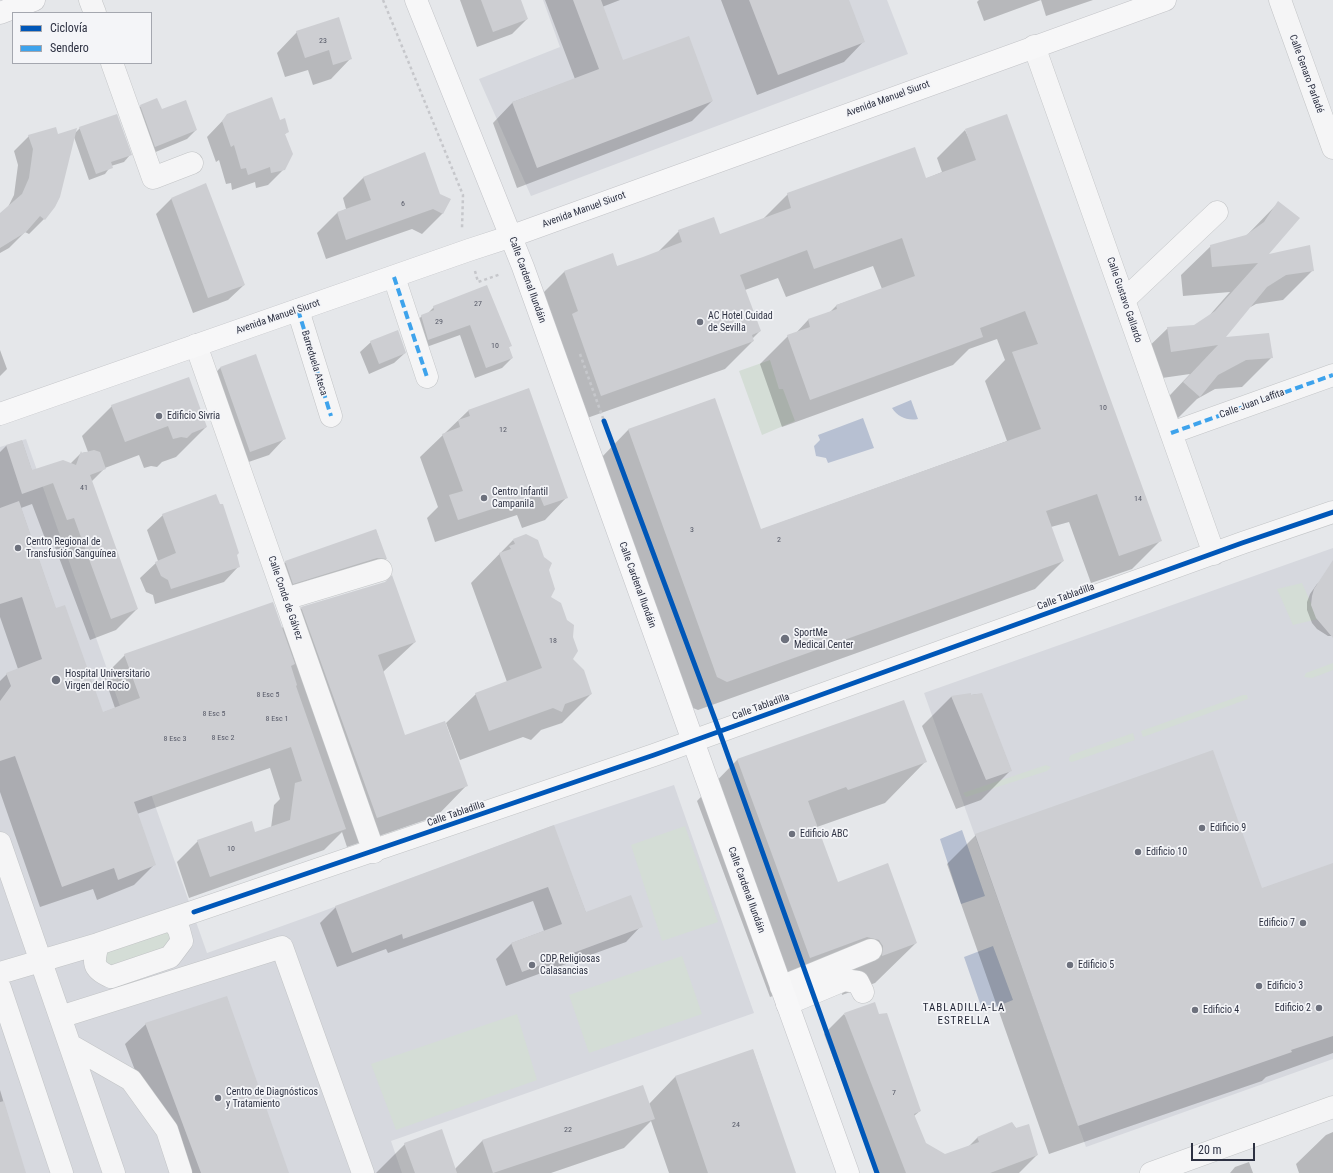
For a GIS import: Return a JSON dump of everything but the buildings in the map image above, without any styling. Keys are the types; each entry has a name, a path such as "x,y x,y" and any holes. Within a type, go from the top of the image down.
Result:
{"main road":[{"path":"0,13 34,0"},
{"name":"Calle Cardenal Ilundáin","path":"416,0 512,236 848,1173"},
{"name":"Avenida Manuel Siurot","path":"0,414 512,236 1034,46 1165,0"}],"street":[{"path":"90,0 95,12"},
{"name":"Calle Genaro Parladé","path":"1280,0 1333,148"},
{"name":"Calle Gustavo Gallardo","path":"1034,46 1214,554"},
{"path":"112,64 153,178 192,163"},
{"path":"1124,300 1217,212"},
{"path":"394,276 427,377"},
{"name":"Barreduela Ateca","path":"298,310 330,416"},
{"name":"Calle Conde de Gálvez","path":"196,345 374,852"},
{"name":"Calle Juan Laffita","path":"1171,433 1333,375"},
{"name":"Calle Tabladilla","path":"0,973 98,944 374,852 693,741 1333,512"},
{"path":"285,599 381,570"},
{"path":"0,843 114,1173"},
{"path":"98,944 95,960 98,971 111,977 118,976 162,961 175,953 182,942 179,930 172,919"},
{"path":"60,1017 282,947 363,1173"},
{"path":"784,996 871,950"},
{"path":"784,996 844,980 858,982 863,992"},
{"path":"2,1002 62,1173"},
{"path":"70,1045 131,1080 167,1130 181,1173"},
{"path":"1151,1173 1333,1107"}],"path":[{"path":"383,0 463,195 462,228"},
{"path":"474,269 478,282 501,274"},
{"path":"604,421 607,429"}],"shaded area":[{"path":"543,0 887,0 908,54 531,196 479,79 560,47"},
{"path":"770,360 779,389 783,389 795,421 762,435 739,371"},
{"name":"Hospital Universitario Virgen del Rocío","path":"26,439 207,953 554,825 674,785 754,1013 391,1141 402,1173 0,1173 0,447"},
{"path":"1333,548 1333,1059 1086,1147 924,693"},
{"path":"1302,583 1318,619 1293,625 1277,589"},
{"path":"1333,663 1333,670 1312,678 1304,677 1306,673"},
{"path":"1243,695 1247,695 1248,699 1143,737 1141,731"},
{"path":"1133,733 1135,740 1072,762 1069,761 1071,755"},
{"path":"1046,765 1051,767 1047,771 966,797 963,793"},
{"path":"685,826 718,922 662,941 631,845"},
{"path":"169,931 172,946 119,969 104,964 105,950"},
{"path":"682,956 702,1014 589,1053 569,995"},
{"path":"517,1014 537,1080 396,1130 371,1064"}],"water":[{"path":"911,400 918,419 903,418 892,408"},
{"path":"863,418 874,448 828,463 826,458 816,456 814,446 820,440 818,435"},
{"path":"962,830 985,896 961,904 940,839"},
{"path":"993,946 1013,1000 983,1012 964,957"}],"marked path":[{"path":"394,277 427,377"},
{"path":"298,310 331,416"},
{"path":"1171,433 1333,375"}],"cycle path":[{"path":"604,421 716,722 877,1173"},
{"path":"194,912 654,755 1242,543 1333,512"}],"place":[{"name":"AC Hotel Cuidad de Sevilla","path":"700,322"},
{"name":"Edificio Sivria","path":"159,416"},
{"name":"Centro Infantil Campanila","path":"484,498"},
{"name":"Centro Regional de Transfusión Sanguínea","path":"18,548"},
{"name":"SportMe Medical Center","path":"785,639"},
{"name":"Hospital Universitario Virgen del Rocío","path":"56,680"},
{"name":"Edificio 9","path":"1202,828"},
{"name":"Edificio ABC","path":"792,834"},
{"name":"Edificio 10","path":"1138,852"},
{"name":"Edificio 7","path":"1303,923"},
{"name":"CDP Religiosas Calasancias","path":"532,965"},
{"name":"Edificio 5","path":"1070,965"},
{"name":"Edificio 3","path":"1259,986"},
{"name":"Edificio 2","path":"1319,1008"},
{"name":"Edificio 4","path":"1195,1010"},
{"name":"Centro de Diagnósticos y Tratamiento","path":"218,1098"}],"district":[{"name":"TABLADILLA-LA ESTRELLA","path":"964,1014"}]}
